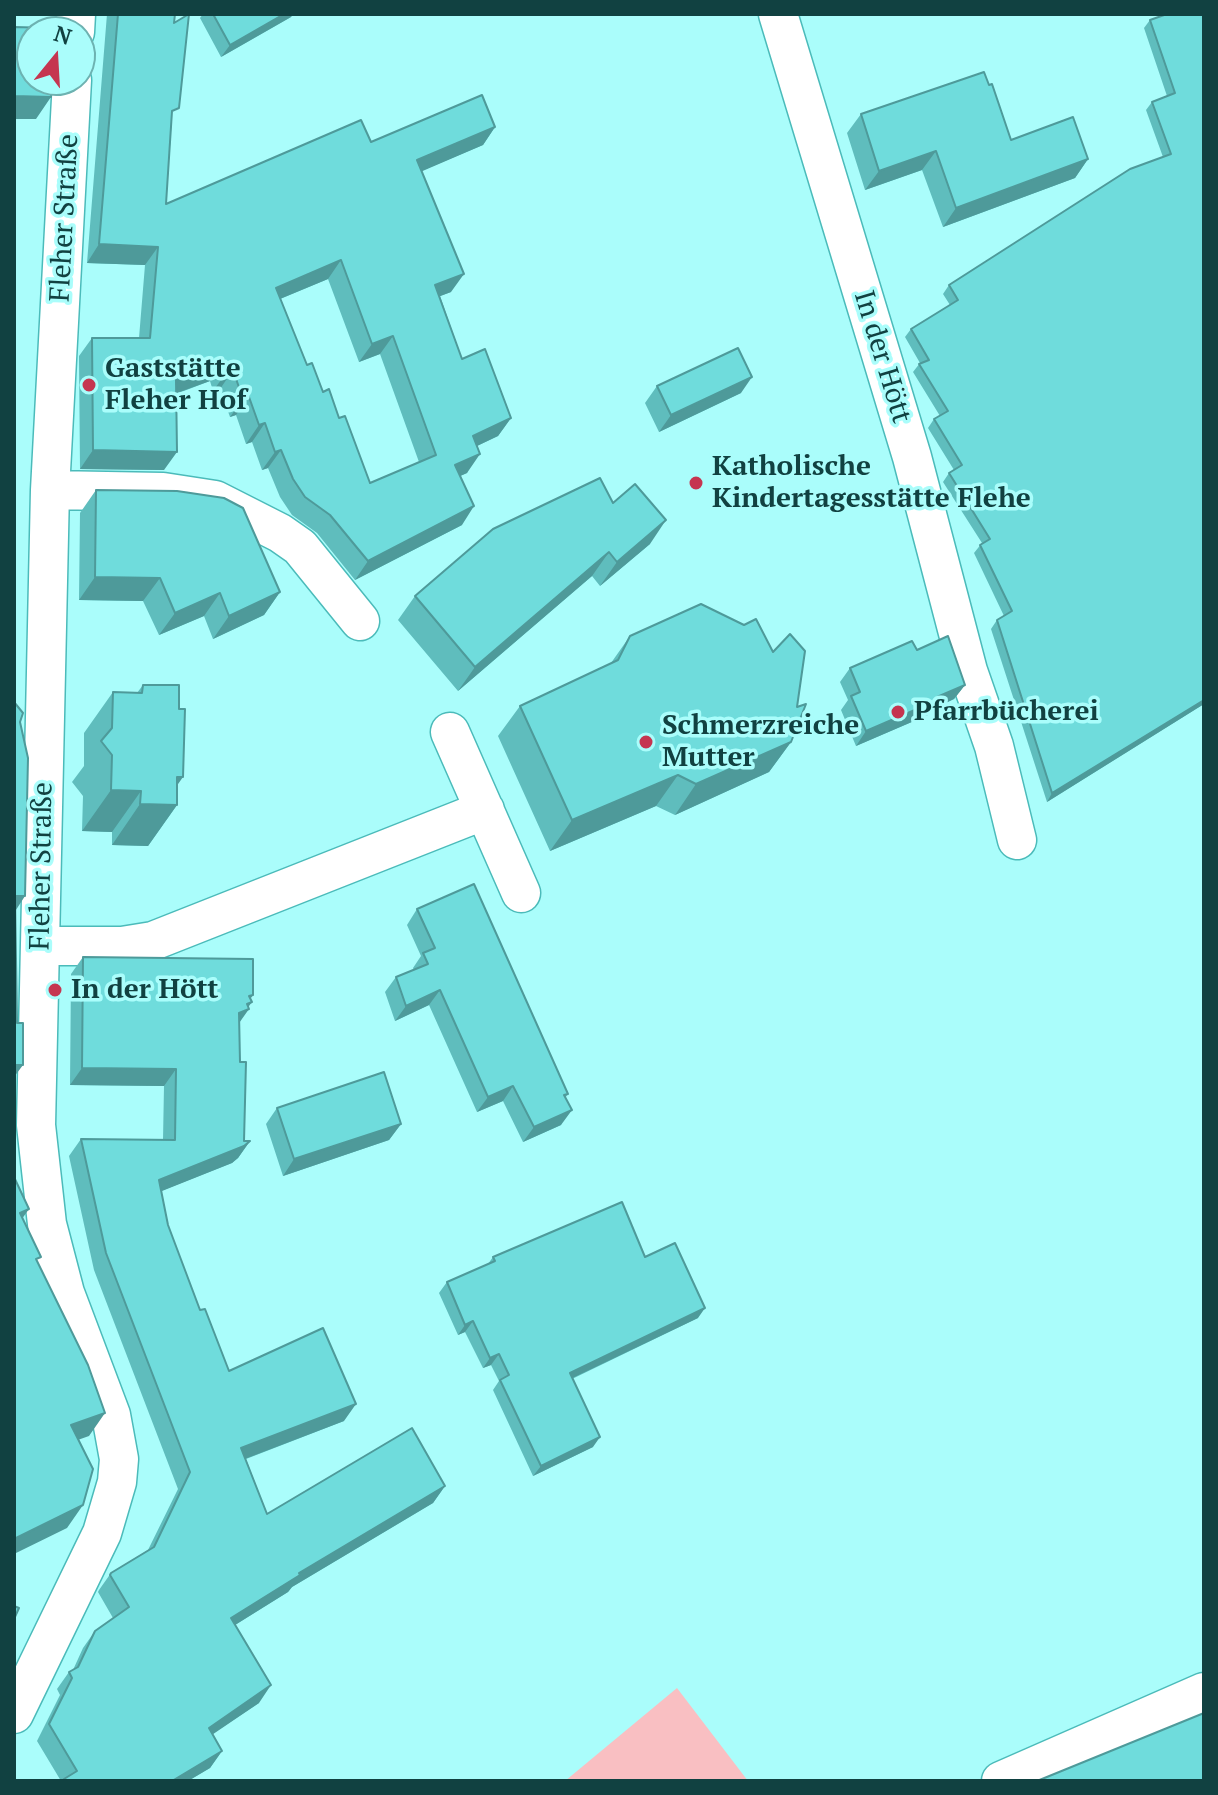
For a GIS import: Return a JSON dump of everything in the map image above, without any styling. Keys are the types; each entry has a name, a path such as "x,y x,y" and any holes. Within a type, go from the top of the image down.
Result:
{"street":[{"name":"In der Hött","path":"778,14 912,457 968,671 994,746 1017,840"},
{"name":"Fleher Straße","path":"14,1714 102,1533 117,1482 119,1459 111,1415 65,1293 47,1224 36,1125 50,490 71,96"},
{"path":"50,490 175,493 228,505 300,547 360,621"},
{"path":"450,732 521,893"},
{"path":"41,946 122,946 153,941 485,810"},
{"path":"1001,1781 1204,1692"}],"shaded area":[{"path":"677,1688 748,1781 565,1781"}],"building":[{"path":"118,14 175,14 174,23 189,14 179,108 172,111 166,204 361,120 371,142 482,95 495,127 417,160 464,274 435,285 462,359 485,349 511,418 473,436 480,454 455,465 474,506 368,561 330,515 305,497 293,479 281,450 275,452 265,423 259,425 249,397 243,399 233,370 226,373 222,363 176,380 177,452 93,450 92,338 150,338 158,247 99,244","holes":["341,260 372,344 393,336 436,455 370,483 345,416 339,418 329,389 323,392 312,363 307,365 276,288"]},
{"path":"213,14 284,14 230,45"},
{"path":"1167,14 1204,14 1204,700 1052,793 997,620 1012,611 980,545 990,539 949,473 962,465 934,419 948,411 919,364 929,360 911,329 958,300 949,285 1130,169 1171,154 1152,102 1175,93 1150,20"},
{"path":"14,27 16,96 51,96 51,97 14,96"},
{"path":"984,72 989,85 992,84 1011,140 1073,117 1088,159 956,208 936,151 879,171 861,114"},
{"path":"738,348 752,377 671,415 657,386"},
{"path":"600,478 613,503 635,484 666,520 617,562 609,552 475,667 415,596 493,529"},
{"path":"96,490 177,491 224,498 243,508 280,592 229,616 220,593 175,613 160,578 95,577"},
{"name":"Schmerzreiche Mutter","path":"701,604 744,625 756,619 773,652 790,634 805,651 797,707 806,704 791,742 696,784 678,775 572,820 520,706 618,660 630,636"},
{"path":"948,636 965,685 866,731 851,696 860,692 850,668 912,641 917,650"},
{"path":"143,685 179,685 179,709 185,709 183,777 177,777 177,805 140,804 141,791 111,790 112,755 101,741 112,728 113,692 142,693"},
{"path":"14,702 23,713 20,722 28,758 25,896 15,896 17,1023 23,1023 23,1065 14,1065"},
{"path":"474,884 568,1094 564,1095 572,1110 534,1127 513,1086 488,1097 440,990 406,1006 396,977 428,964 423,953 435,948 417,909"},
{"path":"83,957 253,959 253,995 249,996 252,1002 247,1004 249,1009 239,1013 240,1062 246,1062 244,1141 250,1141 159,1180 168,1225 200,1310 205,1309 229,1371 323,1328 356,1404 241,1448 267,1514 412,1428 445,1486 299,1573 231,1618 271,1685 209,1728 222,1751 172,1781 65,1781 77,1771 49,1724 72,1678 69,1672 78,1667 95,1631 129,1607 111,1573 154,1547 190,1472 106,1253 81,1139 175,1140 176,1069 82,1068"},
{"path":"384,1072 401,1124 294,1159 277,1108"},
{"path":"14,1177 29,1209 20,1213 41,1257 36,1259 88,1365 105,1413 71,1425 93,1469 83,1505 14,1539"},
{"path":"622,1202 645,1257 675,1243 705,1308 570,1373 600,1437 541,1466 500,1380 509,1375 499,1354 490,1358 473,1321 465,1325 447,1282 495,1261 493,1257"},
{"path":"1204,1713 1204,1781 1037,1781"}],"place":[{"name":"Gaststätte Fleher Hof","path":"89,385"},
{"name":"Katholische Kindertagesstätte Flehe","path":"696,483"},
{"name":"Pfarrbücherei","path":"898,712"},
{"name":"Schmerzreiche Mutter","path":"646,742"},
{"name":"In der Hött","path":"55,990"}]}
